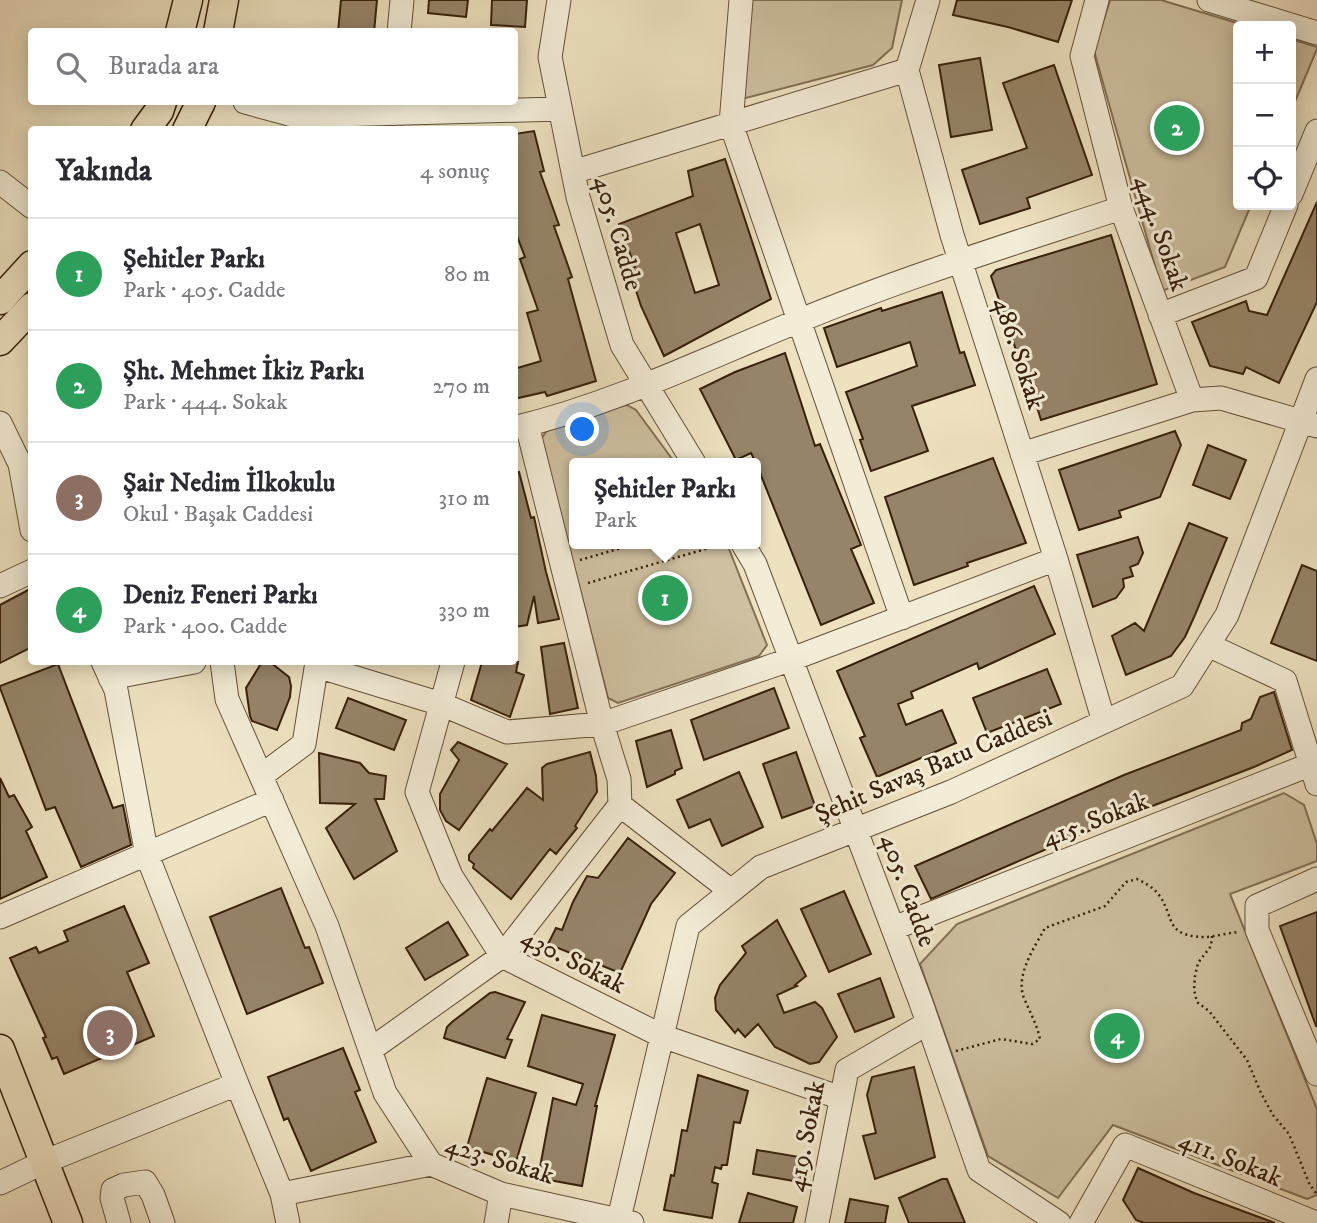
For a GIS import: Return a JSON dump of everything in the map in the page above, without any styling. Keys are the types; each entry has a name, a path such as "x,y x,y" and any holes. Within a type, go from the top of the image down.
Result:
{"main road":[{"path":"181,28 188,0"},
{"path":"219,28 224,0"},
{"path":"148,126 161,105"},
{"path":"189,126 200,105"},
{"path":"0,300 28,269"},
{"path":"0,341 28,311"},
{"path":"0,1049 68,1223"}],"street":[{"path":"399,28 402,0"},
{"name":"405. Cadde","path":"559,0 550,57 578,197 622,345 691,458"},
{"path":"741,0 731,124 902,618"},
{"path":"573,172 907,70 928,0"},
{"name":"444. Sokak","path":"1097,0 1082,56 1121,208 1192,400"},
{"path":"1209,0 1273,9 1317,33"},
{"name":"486. Sokak","path":"907,70 961,261 1056,559 1104,722"},
{"path":"253,105 294,123 394,115 561,109"},
{"path":"1296,182 1317,131"},
{"path":"0,182 28,204"},
{"path":"370,1049 502,956 620,805 620,779 602,724 563,565 521,427 647,386 798,321 961,261 1121,208"},
{"path":"1160,314 1256,278 1284,210"},
{"name":"Şehit Savaş Batu Caddesi","path":"623,1222 688,926 761,867 951,792 1182,686 1227,615 1309,423 1317,379"},
{"path":"1022,454 1192,400 1221,398 1309,423"},
{"path":"0,424 20,464 28,508"},
{"name":"405. Cadde","path":"746,549 755,564 857,829 979,1170 1059,1223"},
{"path":"320,665 441,704 507,732 602,724 792,659 1056,559"},
{"path":"0,586 28,573"},
{"path":"1208,645 1285,681 1315,770"},
{"path":"161,665 107,670 116,690 147,855 282,1194 288,1223"},
{"path":"222,665 227,699 327,926 385,1093 431,1164"},
{"path":"261,776 304,744 317,665"},
{"name":"430. Sokak","path":"452,665 416,792 451,876 502,956 662,1035 841,1098"},
{"name":"415. Sokak","path":"894,928 1315,770"},
{"path":"0,917 272,800"},
{"path":"620,805 731,891"},
{"path":"1317,879 1257,906 1257,930 1317,1074"},
{"name":"419. Sokak","path":"817,1223 847,1070 928,1023"},
{"path":"0,1183 44,1162 237,1084"},
{"name":"411. Sokak","path":"1081,1223 1125,1145 1316,1223"},
{"name":"423. Sokak","path":"282,1194 431,1164 501,1194 623,1222"},
{"path":"119,1223 112,1198 113,1190 124,1185 145,1182 163,1223"},
{"path":"496,1223 501,1194"}],"path":[{"path":"563,565 618,549"},
{"path":"568,589 707,549"},
{"path":"940,1055 1001,1039 1032,1044 1040,1039 1020,981 1045,928 1105,906 1126,882 1137,879 1148,884 1161,896 1171,925 1181,932 1204,937 1257,930"},
{"path":"1212,936 1211,946 1199,963 1195,976 1197,1002 1209,1011 1247,1060 1273,1115 1289,1134 1309,1183 1317,1195"}],"shaded area":[{"path":"748,0 902,0 892,48 873,65 738,100"},
{"path":"1110,0 1161,0 1233,22 1233,210 1249,210 1225,267 1162,291 1094,51"},
{"path":"1296,41 1317,49 1296,99"},
{"path":"627,405 636,410 671,458 569,458 569,547 541,439 553,422"},
{"path":"569,549 729,549 767,645 759,656 618,703 608,698"},
{"path":"1284,793 1304,805 1317,844 1317,861 1230,894 1317,1109 1317,1195 1307,1199 1113,1125 1058,1198 988,1156 920,964 957,924"}],"building":[{"path":"341,0 377,0 374,28 338,28"},
{"path":"429,0 468,0 466,17 428,13"},
{"path":"492,0 527,0 525,27 491,25"},
{"path":"957,0 1072,0 1058,42 953,15"},
{"path":"980,58 992,130 951,137 939,65"},
{"path":"1054,65 1092,175 1027,198 1030,208 980,224 962,170 1027,148 1003,83"},
{"path":"534,131 544,171 540,172 559,225 554,226 572,277 568,279 596,381 547,396 545,392 518,398 518,368 541,361 527,313 538,310 520,259 525,257 518,239 518,133"},
{"path":"725,159 771,299 664,356 641,306 629,269 635,267 619,224 693,196 688,171","holes":["700,224 719,285 695,293 676,233"]},
{"path":"1317,202 1317,302 1279,383 1246,367 1243,374 1210,366 1192,322 1246,301 1249,311 1267,315"},
{"path":"1111,235 1157,384 1041,420 1021,355 1018,356 991,276 996,270"},
{"path":"942,292 960,353 964,352 975,385 912,406 928,451 871,471 846,392 917,366 910,342 837,367 824,328 881,308 882,311"},
{"path":"785,353 815,446 820,444 861,545 851,549 874,603 821,625 761,475 761,458 754,458 751,453 735,458 700,389"},
{"path":"1175,431 1181,445 1160,497 1119,511 1121,517 1079,530 1059,470"},
{"path":"1208,445 1246,460 1230,499 1193,485"},
{"path":"993,458 1026,543 914,585 885,497"},
{"path":"518,472 531,518 534,517 559,619 538,623 534,596 527,625 518,626"},
{"path":"1189,523 1227,538 1185,637 1171,656 1126,675 1112,636 1135,623 1144,631"},
{"path":"1138,537 1143,553 1138,564 1130,567 1133,576 1123,579 1124,587 1116,598 1093,607 1077,555"},
{"path":"1302,565 1317,571 1317,661 1271,643"},
{"path":"1034,586 1055,634 979,669 977,663 911,692 913,698 898,704 906,725 942,710 956,743 877,777 860,738 865,736 837,671"},
{"path":"28,590 28,649 0,663 0,605"},
{"path":"564,643 578,708 550,714 541,647"},
{"path":"58,665 113,808 123,805 131,845 81,867 55,807 46,810 0,686"},
{"path":"260,665 274,665 289,677 290,697 277,730 252,721 246,688"},
{"path":"481,665 517,665 516,672 524,675 510,717 471,700"},
{"path":"1047,669 1061,704 987,733 973,698"},
{"path":"774,688 789,728 704,760 691,720"},
{"path":"1274,692 1292,750 1100,826 931,899 915,866 1124,775 1241,730 1242,723 1251,719 1260,697"},
{"path":"348,698 406,720 394,750 336,728"},
{"path":"671,730 682,768 647,787 636,741"},
{"path":"458,742 507,764 459,830 446,821 440,810 440,794 459,760 451,750"},
{"path":"590,752 597,792 575,826 577,828 556,854 550,849 511,899 473,868 474,864 469,860 469,855 527,788 543,800 542,768 547,764"},
{"path":"796,752 815,806 782,818 763,764"},
{"path":"319,753 360,763 369,773 386,776 384,799 375,799 397,851 354,879 326,828 355,804 320,803"},
{"path":"739,772 763,827 722,846 710,819 689,828 677,800"},
{"path":"0,778 9,797 14,795 32,827 26,831 47,877 0,899"},
{"path":"628,838 675,873 651,904 620,973 548,944 556,928 562,930 587,876 598,878"},
{"path":"281,888 305,948 309,947 323,983 247,1014 210,917"},
{"path":"844,891 871,954 829,972 801,909"},
{"path":"124,906 149,963 127,972 154,1036 64,1074 57,1057 52,1059 43,1038 46,1037 10,958 36,947 39,953 68,941 64,931"},
{"path":"1317,912 1317,1026 1316,1026 1280,926"},
{"path":"777,920 806,976 795,985 797,986 777,995 784,1013 815,1002 822,1008 837,1037 819,1062 810,1064 775,1047 758,1024 745,1037 738,1029 735,1033 716,1010 715,998 720,985 746,953 742,946"},
{"path":"448,922 468,955 425,980 406,948"},
{"path":"880,978 894,1017 855,1032 838,994"},
{"path":"495,992 525,1002 507,1039 512,1040 505,1058 444,1038 447,1027 452,1022"},
{"path":"542,1015 615,1035 595,1106 582,1186 538,1178 553,1098 576,1105 583,1084 528,1066"},
{"path":"343,1048 360,1090 355,1092 376,1142 311,1171 288,1118 284,1120 268,1077"},
{"path":"914,1067 935,1157 875,1179 863,1136 876,1133 867,1095 872,1077"},
{"path":"698,1075 748,1091 740,1123 734,1122 727,1165 722,1165 721,1169 715,1167 712,1182 718,1184 712,1218 664,1210 671,1175 674,1176 682,1130 687,1131"},
{"path":"487,1078 536,1093 516,1162 467,1147"},
{"path":"757,1150 805,1158 800,1182 753,1174"},
{"path":"1138,1168 1194,1193 1275,1223 1144,1223 1136,1220 1123,1200"},
{"path":"947,1179 965,1223 909,1223 899,1198"},
{"path":"748,1193 797,1207 793,1223 739,1223"},
{"path":"850,1199 888,1206 885,1223 845,1223"}],"place":[{"name":"Şht. Mehmet İkiz Parkı","path":"1177,128"},
{"name":"Şehitler Parkı","path":"665,598"},
{"name":"Şair Nedim İlkokulu","path":"110,1033"},
{"name":"Deniz Feneri Parkı","path":"1117,1036"}]}
